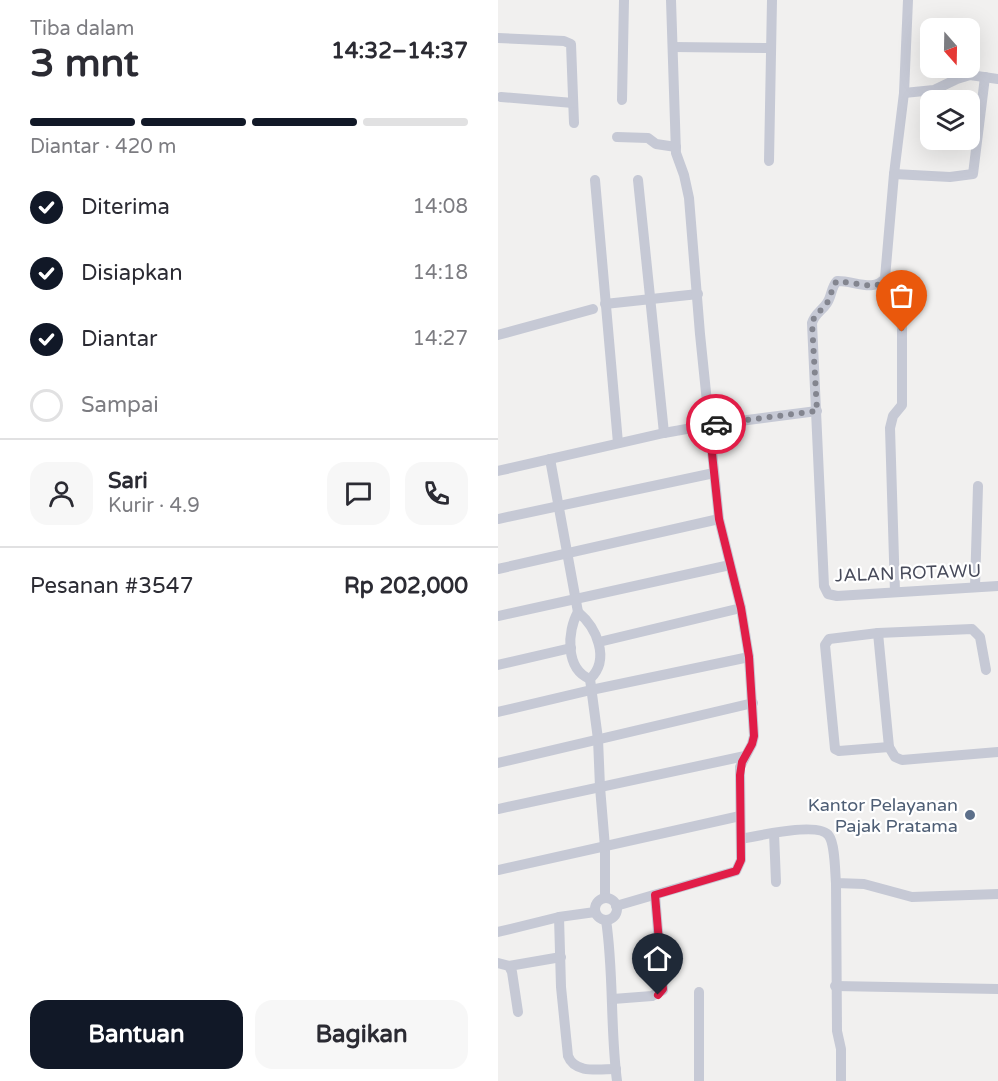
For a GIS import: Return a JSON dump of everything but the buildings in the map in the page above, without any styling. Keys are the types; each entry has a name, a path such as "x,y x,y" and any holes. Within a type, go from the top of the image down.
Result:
{"street":[{"path":"622,100 624,0"},
{"path":"616,906 736,871 741,860 740,775 745,756 753,740 749,657 741,608 719,519 687,187 676,150 671,0"},
{"path":"769,161 772,0"},
{"path":"498,471 664,433 817,411 812,323 814,317 828,302 837,281 873,286 880,284 885,278 904,93 908,0"},
{"path":"498,38 564,41 571,44 574,123"},
{"path":"673,47 771,48"},
{"path":"904,93 934,90 964,76 976,75 998,79"},
{"path":"894,174 950,177 973,174 985,77"},
{"path":"501,96 573,102"},
{"path":"617,137 648,138 656,144 676,150"},
{"path":"595,180 618,443"},
{"path":"638,180 664,433"},
{"path":"880,284 892,298 892,309 900,318 902,328 902,405 893,416 890,428 895,592"},
{"path":"605,304 698,294"},
{"path":"498,335 593,309"},
{"name":"JALAN ROTAWU","path":"817,411 824,586 828,594 837,596 998,586"},
{"path":"550,459 578,612 570,631 571,648 578,671 590,684"},
{"path":"498,519 714,473"},
{"path":"975,587 978,486"},
{"path":"498,569 719,519"},
{"path":"498,616 730,565"},
{"path":"599,642 741,608"},
{"path":"578,612 588,621 599,642 599,664 590,684 598,739 605,847 605,898"},
{"path":"889,747 837,751 825,645 829,639 878,633 972,629 980,637 986,670"},
{"path":"878,633 889,747 898,759 998,752"},
{"path":"498,665 571,648"},
{"path":"498,712 590,684 749,657"},
{"path":"498,763 753,703"},
{"path":"498,809 745,756"},
{"path":"498,870 740,816"},
{"path":"741,839 774,833 821,829 828,833 831,840 836,883 837,1031 841,1049 841,1081"},
{"path":"774,833 776,882"},
{"path":"836,883 864,884 912,897 998,894"},
{"path":"613,999 652,996 663,990 655,895"},
{"path":"605,898 612,900 616,906 615,915 606,920 601,919 595,912 596,905 605,898"},
{"path":"498,932 559,917 595,912"},
{"path":"559,917 564,1031 570,1063 581,1068 615,1072"},
{"path":"606,920 613,999 615,1072 611,1081"},
{"path":"504,965 561,957"},
{"path":"504,965 512,972 518,1012"},
{"path":"836,986 998,989"},
{"path":"699,992 699,1081"}],"way so far":[{"path":"716,424 817,411 812,323 817,313 828,302 837,281 873,286 880,284 893,300 892,309 900,318 902,332"}],"place":[{"name":"Kantor Pelayanan Pajak Pratama","path":"970,815"}],"route":[{"path":"658,995 663,989 655,895 734,872 740,866 740,767 754,736 749,657 741,608 719,519 709,425 716,424"}]}
